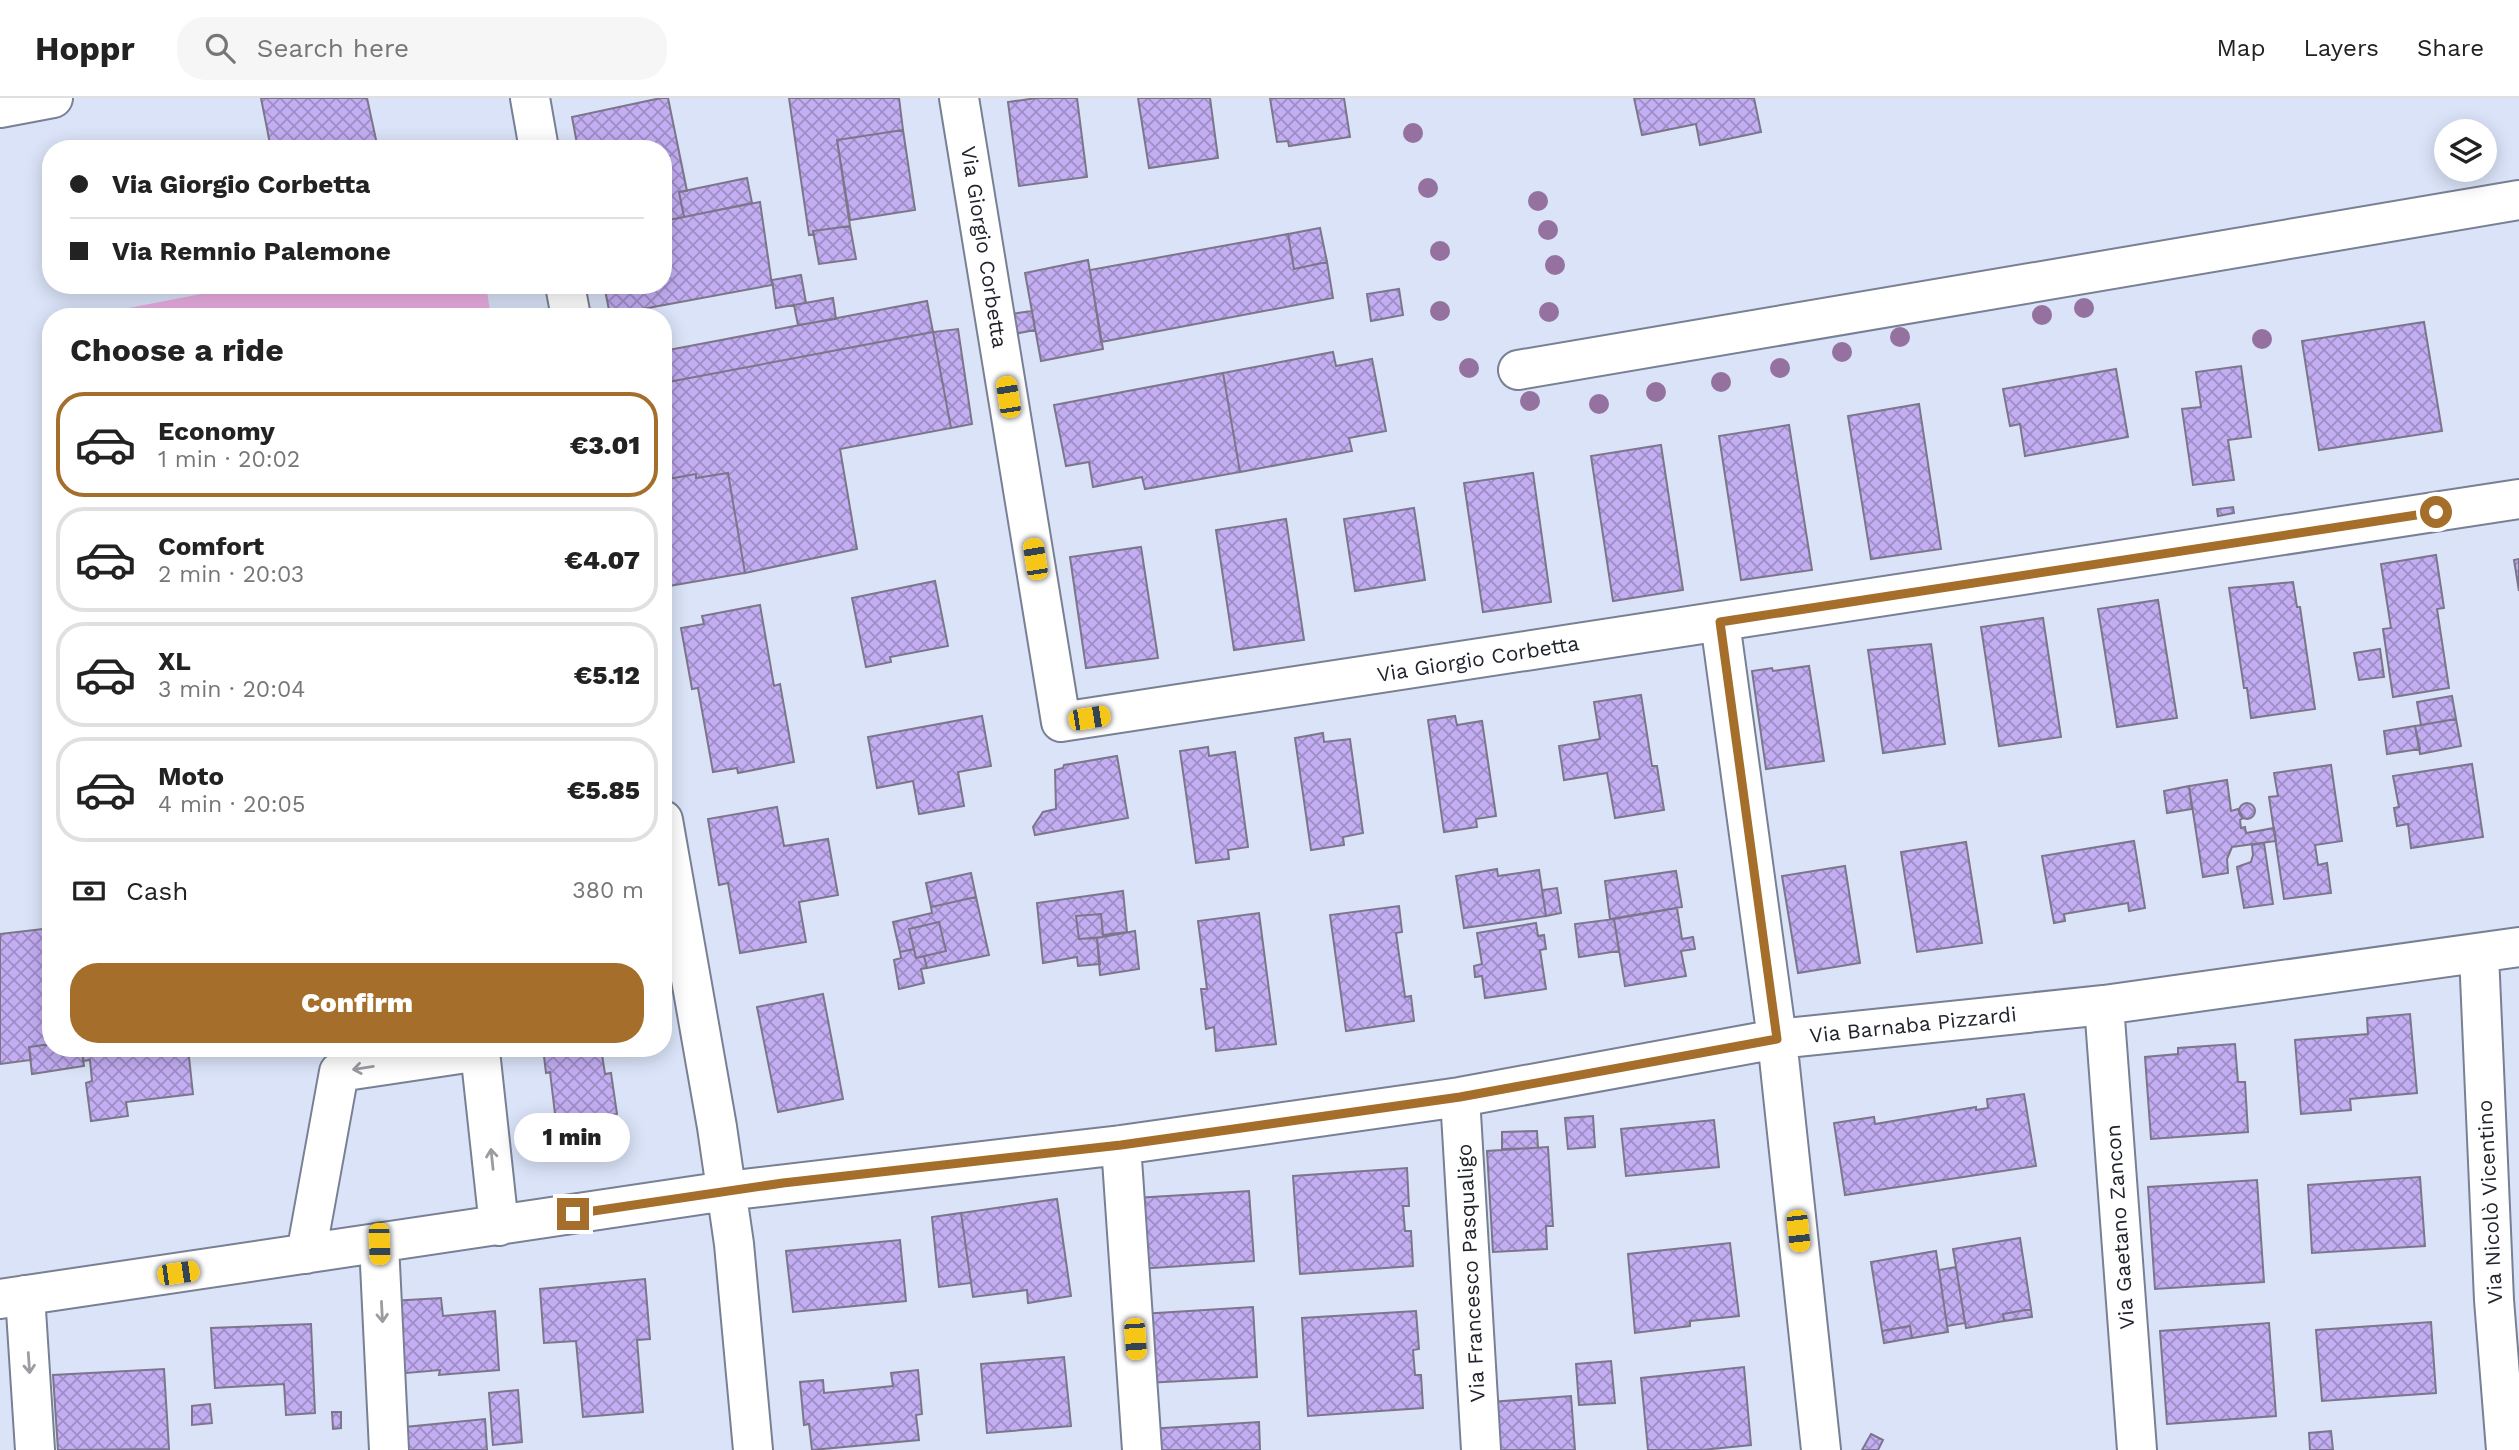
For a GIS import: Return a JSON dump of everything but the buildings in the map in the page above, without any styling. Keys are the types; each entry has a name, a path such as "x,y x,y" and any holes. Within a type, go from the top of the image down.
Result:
{"street":[{"path":"0,108 53,98"},
{"path":"530,98 537,140"},
{"name":"Via Giorgio Corbetta","path":"959,98 1061,722 2519,499"},
{"path":"1518,370 2519,200"},
{"path":"1720,622 1777,1039 1821,1450"},
{"path":"672,871 715,1113 734,1244 753,1450"},
{"name":"Via Barnaba Pizzardi","path":"12,1297 726,1191 1121,1145 1460,1097 1777,1039 2104,1005 2519,947"},
{"name":"Via Nicolò Vicentino","path":"2479,954 2494,1300 2506,1450"},
{"name":"Via Gaetano Zancon","path":"2104,1005 2137,1450"},
{"path":"306,1254 339,1072 440,1057"},
{"path":"481,1057 499,1226"},
{"name":"Via Francesco Pasqualigo","path":"1460,1097 1481,1450"},
{"path":"1121,1145 1142,1450"},
{"path":"379,1244 389,1450"},
{"path":"12,1297 35,1450"}],"shaded area":[{"path":"201,294 487,294 490,308 129,308"}],"route":[{"path":"573,1214 783,1183 1121,1145 1460,1097 1777,1039 1720,622 2436,512"}]}
